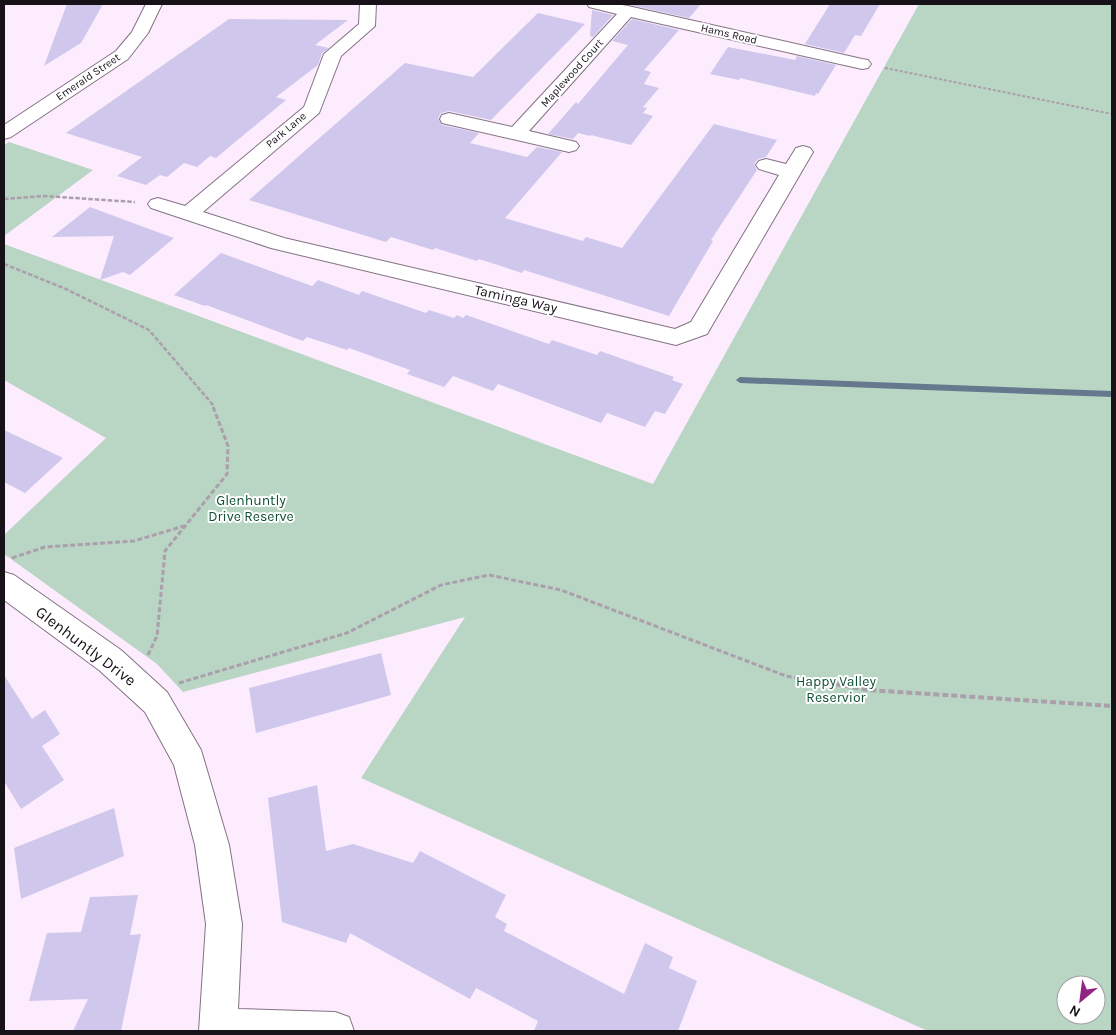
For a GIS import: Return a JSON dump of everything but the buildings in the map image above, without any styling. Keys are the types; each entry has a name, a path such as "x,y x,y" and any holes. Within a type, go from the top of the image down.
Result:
{"street":[{"name":"Emerald Street","path":"4,134 122,55 140,33 154,4"},
{"name":"Park Lane","path":"189,213 312,109 333,54 367,26 368,4"},
{"name":"Hams Road","path":"596,4 862,64"},
{"name":"Maplewood Court","path":"516,134 628,11"},
{"path":"449,119 569,146"},
{"name":"Taminga Way","path":"158,204 280,243 676,337 699,328 803,152"},
{"path":"766,166 791,172"},
{"name":"Glenhuntly Drive","path":"4,584 110,660 146,693 189,761 212,845 224,924 219,1029"},
{"path":"219,1029 335,1031"}],"path":[{"path":"862,64 935,77 1112,114"},
{"path":"4,199 44,196 158,204"},
{"path":"4,264 66,289 149,330 214,406 228,446 227,474 164,551 157,636 146,693 347,633 441,585 489,575 561,590 786,676 868,690 1112,706"},
{"path":"4,560 45,547 134,541 185,525"}],"green space":[{"name":"Happy Valley Reservior","path":"919,4 1112,4 1112,1031 928,1031 361,778 465,617 183,692 157,664 4,554 4,535 106,438 4,380 4,244 653,484"},
{"path":"9,142 93,170 4,236 4,145"}],"waterway":[{"path":"740,380 1112,394"}],"park label":[{"name":"Glenhuntly Drive Reserve","path":"251,508"}]}
